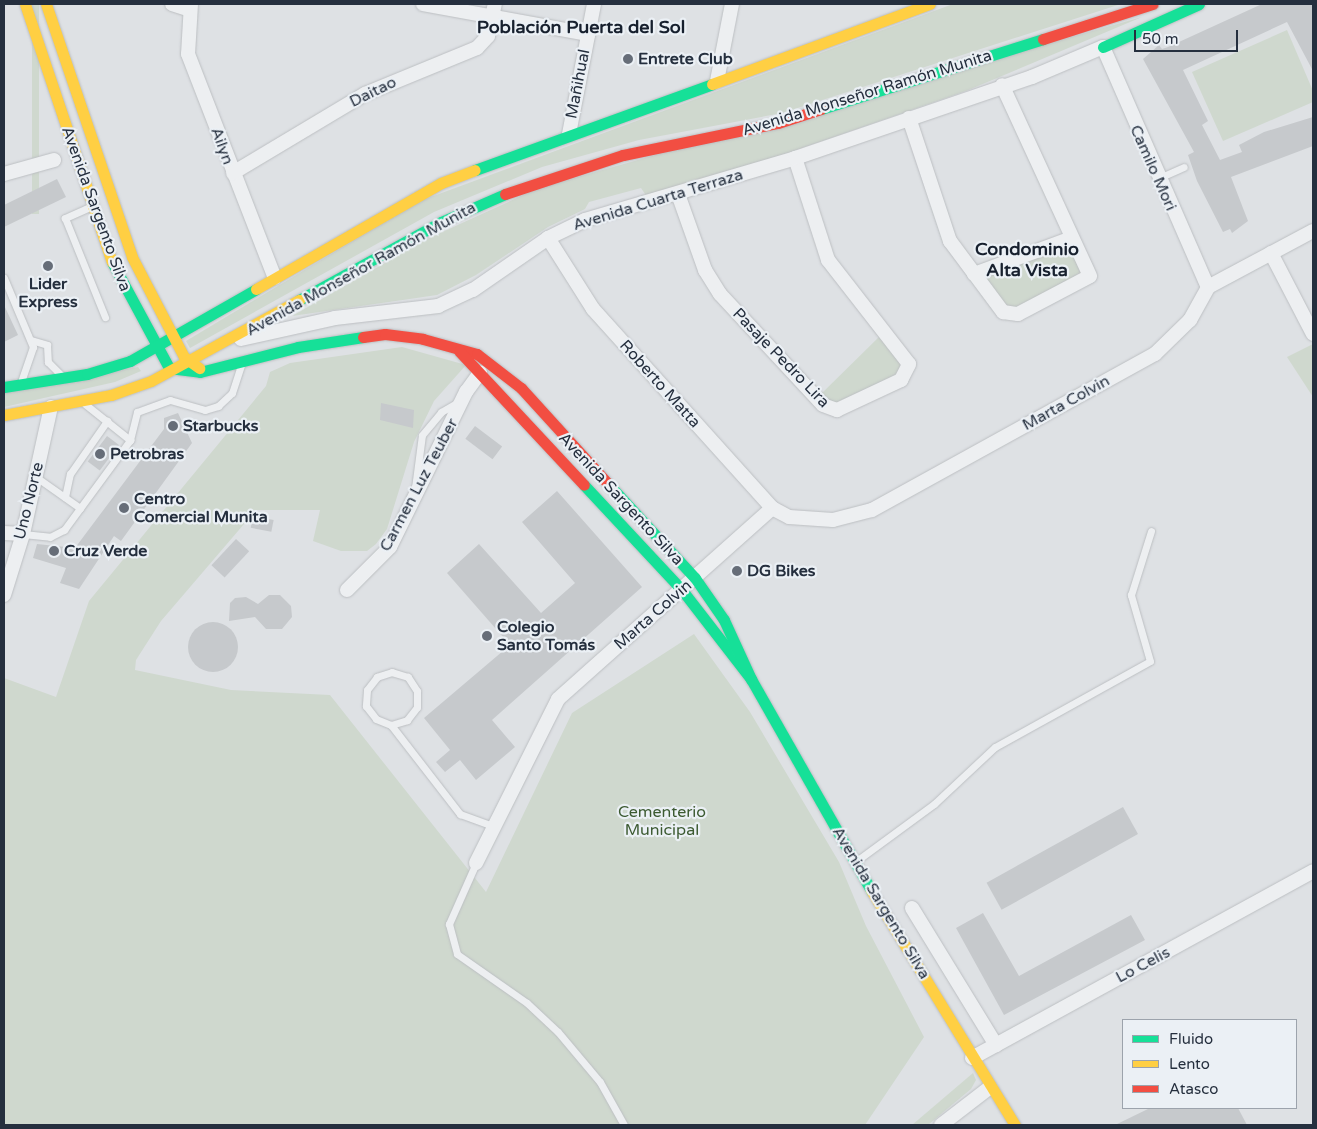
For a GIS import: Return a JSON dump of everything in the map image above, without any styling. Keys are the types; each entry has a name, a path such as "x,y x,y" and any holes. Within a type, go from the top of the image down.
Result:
{"main road":[{"name":"Avenida Sargento Silva","path":"25,4 117,276 155,348 174,371 215,369 305,345 384,334 423,338 483,358 521,388 695,578 724,620 751,679 854,863 989,1088 1015,1125"},
{"name":"Avenida Sargento Silva","path":"46,4 132,257 189,363"},
{"name":"Avenida Monseñor Ramón Munita","path":"4,387 64,378 114,367 155,348 419,193 569,134 914,7 930,4"},
{"name":"Avenida Monseñor Ramón Munita","path":"4,415 122,392 174,371 441,222 531,183 609,158 778,123 1153,4"},
{"path":"1103,47 1199,4"},
{"path":"92,206 117,215"},
{"name":"Avenida Sargento Silva","path":"458,350 682,590 751,679"},
{"path":"189,363 215,369"}],"street":[{"name":"Ailyn","path":"172,4 190,7 188,54 275,278"},
{"path":"423,4 494,10 588,34"},
{"name":"Mañihual","path":"569,134 594,4"},
{"path":"717,81 732,4"},
{"name":"Daitao","path":"233,173 365,94 477,48 488,36 494,10"},
{"name":"Avenida Cuarta Terraza","path":"219,346 304,323 438,306 478,287 548,238 585,220 795,158 1002,86 1103,47"},
{"name":"Camilo Mori","path":"1103,47 1157,179 1208,287"},
{"path":"909,118 944,229 974,274 1003,312 1018,314 1090,277 1002,86"},
{"name":"Pasaje Pedro Lira","path":"678,194 704,270 720,294 823,405 837,410 901,380 909,364 828,260 795,158"},
{"path":"4,174 54,160"},
{"path":"1208,287 1313,232"},
{"name":"Roberto Matta","path":"548,238 593,309 772,508 789,517"},
{"path":"974,274 1072,238"},
{"path":"1271,253 1313,334"},
{"name":"Marta Colvin","path":"789,517 846,519 898,496 1155,354 1190,320 1208,287"},
{"name":"Carmen Luz Teuber","path":"348,590 390,548 463,399 480,373"},
{"name":"Uno Norte","path":"4,595 23,534 51,407"},
{"name":"Marta Colvin","path":"476,863 558,700 772,508"},
{"path":"4,534 23,534"},
{"name":"Lo Celis","path":"972,1058 1313,870"},
{"name":"Avenida Sargento Silva","path":"912,908 996,1045"},
{"path":"941,1125 989,1088"}],"lane":[{"path":"1157,179 1184,167"},
{"path":"92,206 65,218 105,317"},
{"path":"4,278 31,340 31,362 17,385"},
{"path":"31,340 47,345 48,362 64,378"},
{"path":"23,534 55,536 80,508 130,440 132,419 142,408 170,400 212,409 232,393 235,378 246,360"},
{"path":"215,369 235,378"},
{"path":"416,497 415,472 422,435 441,412 463,399"},
{"path":"81,401 130,440"},
{"path":"65,498 70,474 106,421"},
{"path":"36,477 80,508"},
{"path":"854,863 934,804 995,747 1150,661 1131,595 1151,531"},
{"path":"391,725 407,720 417,707 417,690 408,677 392,672 377,677 366,698 376,719 391,725 460,814 493,826"},
{"path":"476,863 449,924 457,954 527,1003 558,1032 600,1082 624,1125"}],"green space":[{"path":"32,4 39,4 39,214 32,214"},
{"path":"953,4 1121,4 782,113 639,140 542,167 434,212 190,348 186,341 420,201"},
{"path":"1142,17 966,91 733,172 647,197 641,188 589,202 585,209 548,227 476,275 437,295 292,316 427,239 539,188"},
{"path":"1287,30 1313,91 1313,102 1223,141 1192,72"},
{"path":"1068,244 1083,272 1011,311 980,276"},
{"path":"881,335 901,359 903,372 839,406 819,396"},
{"path":"1313,344 1313,397 1287,357"},
{"name":"Cementerio Municipal","path":"402,347 466,365 434,401 414,442 387,529 376,544 367,551 341,551 313,541 320,510 256,510 161,621 136,660 135,670 231,690 330,695 486,892 572,713 694,634 750,712 839,862 866,926 924,1037 865,1125 4,1125 4,678 56,697 89,601 266,386 270,372 290,363"},
{"path":"138,367 141,371 115,382 4,407 4,392"},
{"path":"973,1073 976,1080 971,1089 928,1125 912,1125"}],"building":[{"path":"1262,4 1313,4 1313,71 1287,22 1183,70 1208,121 1202,125 1220,160 1242,152 1239,145 1264,132 1313,117 1313,146 1231,177 1248,221 1232,233 1230,229 1223,232 1197,181 1188,155 1194,152 1143,59 1159,45 1162,49 1168,47"},
{"path":"57,179 66,197 4,227 4,205"},
{"path":"4,305 18,335 4,342"},
{"path":"381,403 414,410 413,428 380,420"},
{"name":"Centro Comercial Munita","path":"178,413 192,443 121,541 114,536 79,589 60,583 66,568 33,558 37,544 75,548 164,429 164,418"},
{"path":"475,426 502,446 493,459 465,439"},
{"path":"107,436 119,445 100,471 88,462"},
{"path":"557,491 642,587 492,720 515,747 476,780 460,760 445,772 436,762 450,750 424,718 510,645 447,573 479,544 541,613 575,583 522,522"},
{"path":"253,516 274,520 271,532 251,528"},
{"path":"236,539 249,551 225,578 211,565"},
{"path":"269,595 280,595 291,606 292,617 282,629 266,629 255,617 229,621 230,603 235,598 246,597 258,604"},
{"path":"218,622 231,629 237,637 237,657 231,665 223,671 208,672 195,665 189,657 188,642 195,629 203,623"},
{"path":"1123,807 1138,834 1002,910 987,883"},
{"path":"983,913 1019,976 1131,915 1145,940 1004,1015 956,928"},
{"path":"1148,1109 1239,1109 1247,1125 1115,1125"}],"traffic: fast":[{"path":"1103,47 1199,4"},
{"path":"821,109 1043,39"},
{"path":"475,170 712,84"},
{"path":"299,300 441,222 505,194"},
{"path":"112,262 169,368 200,372 298,347 363,337"},
{"path":"4,387 87,374 130,361 256,289"},
{"path":"584,485 682,590 751,679 871,890"},
{"path":"612,488 695,578 724,620 751,679"}],"traffic: slow":[{"path":"25,4 112,262"},
{"path":"46,4 132,257 184,357 199,368"},
{"path":"712,84 930,4"},
{"path":"256,289 441,183 475,170"},
{"path":"4,415 111,395 151,381 299,300"},
{"path":"871,890 1015,1125"}],"traffic: jam":[{"path":"1043,39 1153,4"},
{"path":"505,194 623,155 778,123 821,109"},
{"path":"363,337 385,334 423,339 477,354 521,388 612,488"},
{"path":"459,351 584,485"}],"place":[{"name":"Entrete Club","path":"628,59"},
{"name":"Lider Express","path":"48,266"},
{"name":"Starbucks","path":"173,426"},
{"name":"Petrobras","path":"100,454"},
{"name":"Centro Comercial Munita","path":"124,508"},
{"name":"Cruz Verde","path":"54,551"},
{"name":"DG Bikes","path":"737,571"},
{"name":"Colegio Santo Tomás","path":"487,636"}],"district":[{"name":"Población Puerta del Sol","path":"581,27"},
{"name":"Condominio Alta Vista","path":"1027,260"}]}
